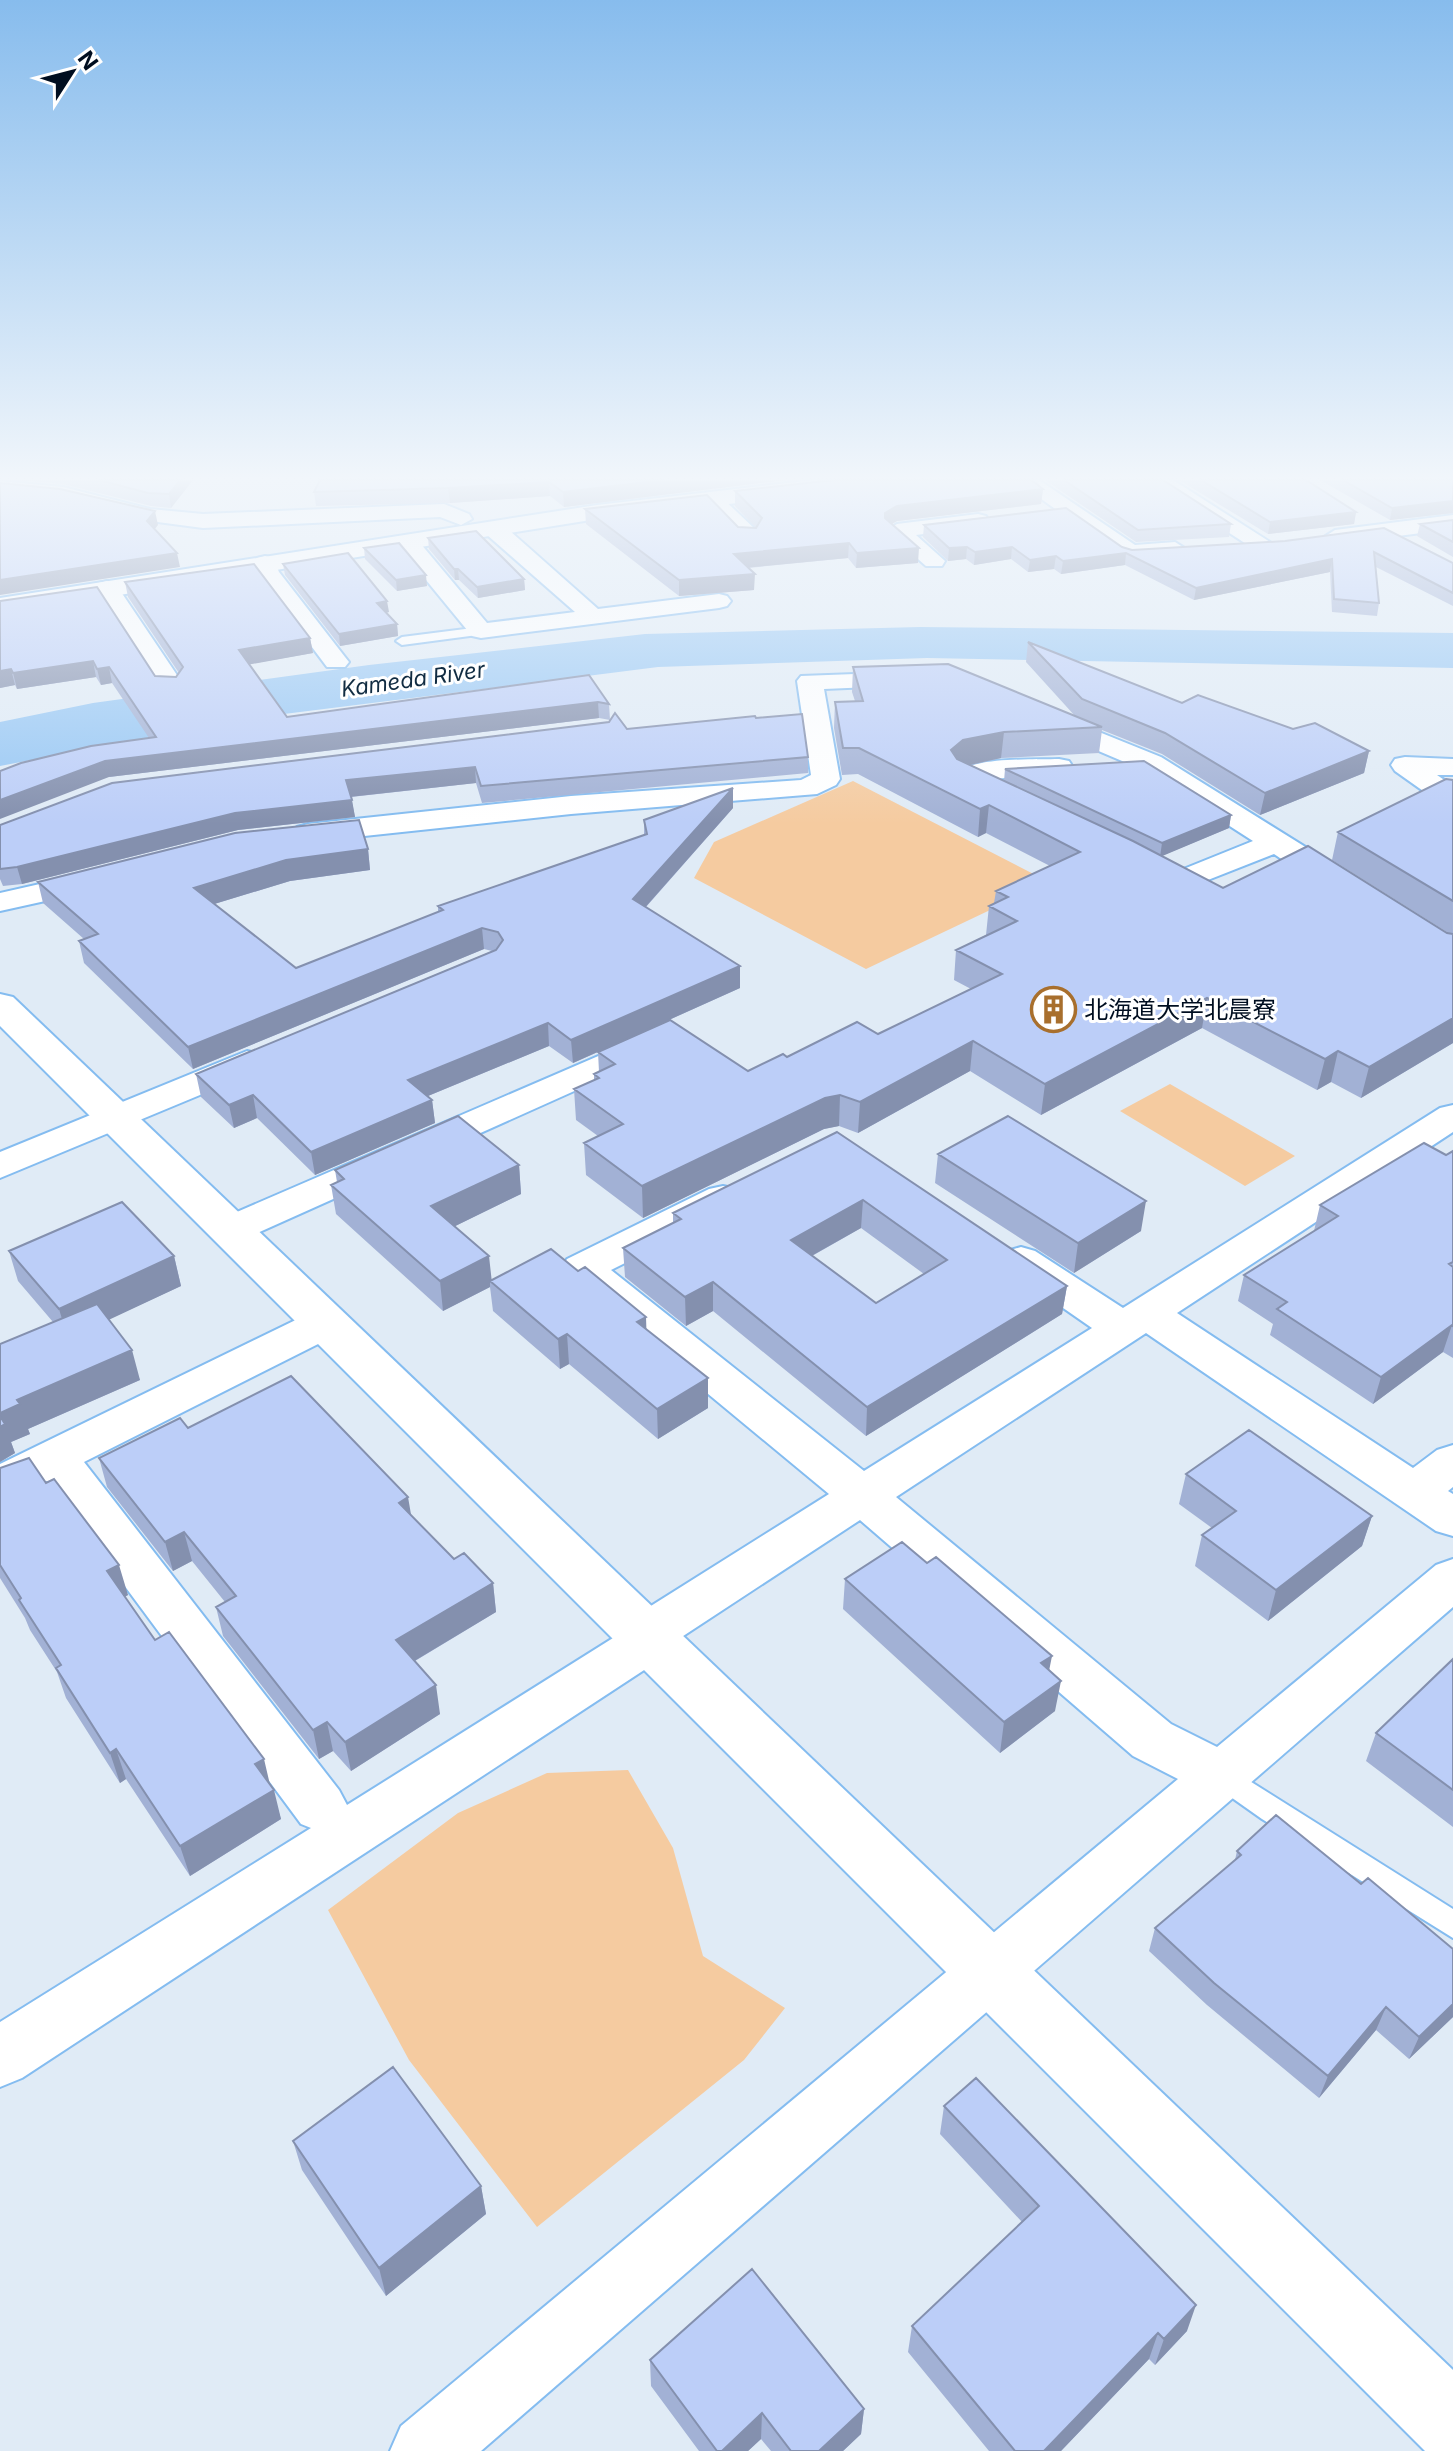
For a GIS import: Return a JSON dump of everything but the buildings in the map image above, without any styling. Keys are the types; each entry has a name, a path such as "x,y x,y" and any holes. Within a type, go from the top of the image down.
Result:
{"main road":[{"path":"0,606 69,594"},
{"path":"0,1005 1453,2424"}],"street":[{"path":"111,594 170,684"},
{"path":"284,594 336,662"},
{"path":"451,594 481,631 719,601"},
{"path":"569,594 587,610 589,617"},
{"path":"275,838 571,805 807,788 826,779 810,681 936,679"},
{"path":"1022,708 1151,763 1359,894"},
{"path":"1023,805 966,777 983,771 1151,763"},
{"path":"1453,767 1405,765 1453,799"},
{"path":"1123,854 1180,882 1252,850 1279,844"},
{"path":"0,902 122,873"},
{"path":"230,1230 659,1040"},
{"path":"0,1166 284,1047"},
{"path":"0,2057 1453,1116"},
{"path":"753,1183 582,1268 863,1496 1152,1740 1221,1775"},
{"path":"991,1241 1136,1321 1453,1518"},
{"path":"0,1484 325,1323"},
{"path":"55,1457 320,1807"},
{"path":"1415,1492 1453,1462"},
{"path":"426,2451 1453,1578"}],"lane":[{"path":"402,641 481,631"},
{"path":"1221,1775 1272,1811 1453,1925"}],"shaded area":[{"path":"853,781 1049,882 866,969 694,878 714,842"},
{"path":"1170,1084 1295,1156 1245,1186 1120,1111"},
{"path":"628,1770 673,1848 703,1956 785,2008 744,2060 537,2227 409,2060 328,1910 458,1813 547,1773"}],"water":[{"name":"Kameda River","path":"920,627 1453,633 1453,668 927,658 658,667 245,719 0,766 0,722 93,703 369,665 645,634"}],"place":[{"name":"北海道大学北晨寮","path":"1053,1010"}]}
